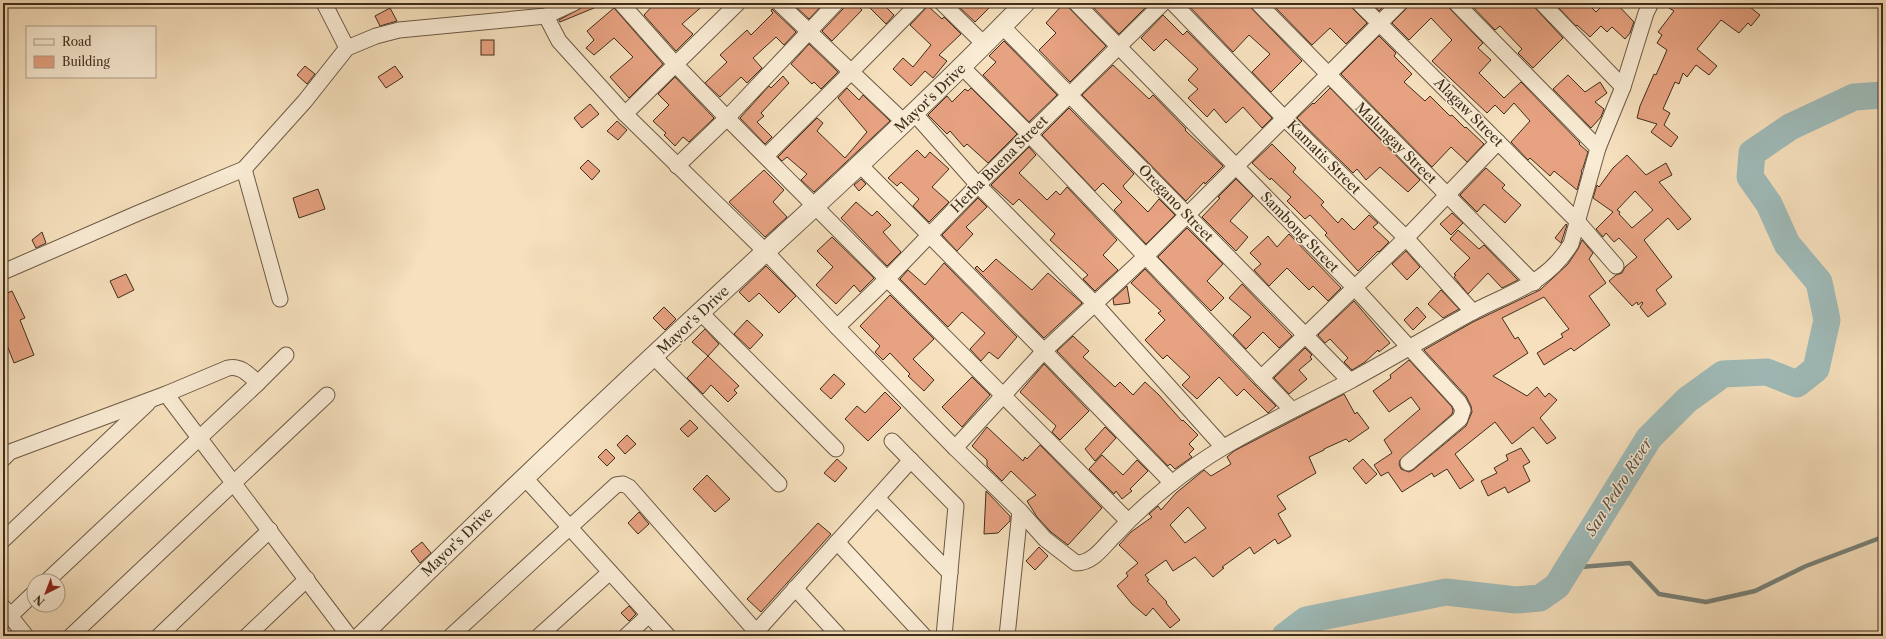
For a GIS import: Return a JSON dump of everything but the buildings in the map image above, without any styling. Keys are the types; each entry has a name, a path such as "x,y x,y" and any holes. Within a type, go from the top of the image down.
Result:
{"street":[{"path":"324,3 348,48"},
{"path":"3,272 244,169 305,101 348,48 376,36 399,30 546,16 574,3"},
{"path":"621,3 676,65 727,118 888,278 1128,521"},
{"path":"625,114 738,3"},
{"path":"778,3 851,72 909,118 978,185 1094,303 1223,447"},
{"path":"678,166 727,118 836,3"},
{"path":"766,156 919,3"},
{"path":"942,3 984,44"},
{"name":"Mayor's Drive","path":"361,636 455,543 700,313 860,166 962,67 1024,3"},
{"name":"Sambong Street","path":"1076,3 1354,287 1460,402 1463,410 1460,419 1408,463"},
{"name":"Herba Buena Street","path":"837,327 888,278 929,234 1029,134 1070,96 1163,3"},
{"name":"Kamatis Street","path":"1173,3 1284,118 1406,238 1473,312"},
{"name":"Malungay Street","path":"1258,3 1534,282"},
{"name":"Alagaw Street","path":"1359,3 1578,222 1616,266"},
{"path":"955,448 1005,396 1044,351 1146,256 1400,3"},
{"path":"1456,3 1598,148"},
{"path":"1542,3 1624,86"},
{"path":"546,16 559,41 625,114 766,252 955,448 1020,511 1045,539 1076,564 1084,563 1093,557 1128,521 1172,483 1223,447 1350,381 1473,312 1534,282 1563,258 1571,244 1598,148 1624,86 1645,6"},
{"name":"Oregano Street","path":"1002,26 1350,381"},
{"path":"962,67 1029,134 1292,410"},
{"path":"1261,378 1406,238 1498,142"},
{"path":"860,166 929,234 1172,483"},
{"path":"244,169 280,299"},
{"path":"700,313 836,449"},
{"path":"56,573 286,355"},
{"path":"654,357 779,484"},
{"path":"3,459 10,452 235,366 258,383"},
{"path":"71,636 327,394"},
{"path":"159,396 200,438 349,636"},
{"path":"3,540 159,396"},
{"path":"892,441 956,506 944,636"},
{"path":"451,636 569,526 616,485 623,484 629,487 758,634 795,588 911,460"},
{"path":"525,478 668,636"},
{"path":"877,498 950,573"},
{"path":"1007,636 1020,511"},
{"path":"159,636 270,530"},
{"path":"837,542 924,636"},
{"path":"539,636 610,572"},
{"path":"247,636 307,579"},
{"path":"795,588 839,636"},
{"path":"26,598 6,611 26,636"},
{"path":"626,636 648,615"}],"waterway":[{"name":"San Pedro River","path":"1285,636 1306,620 1446,592 1516,600 1540,598 1557,586 1649,438 1687,400 1723,374 1767,372 1797,384 1816,369 1827,320 1819,282 1787,244 1769,204 1750,177 1752,153 1790,127 1854,97 1883,95"},
{"path":"1568,568 1630,563 1659,594 1706,602 1755,591 1806,566 1883,538"}]}
